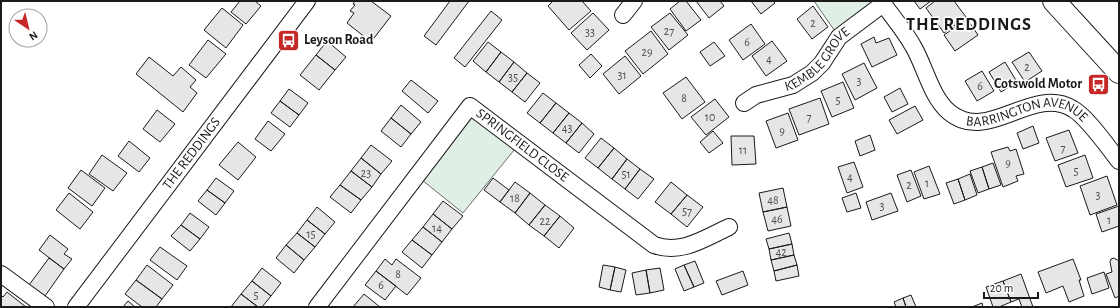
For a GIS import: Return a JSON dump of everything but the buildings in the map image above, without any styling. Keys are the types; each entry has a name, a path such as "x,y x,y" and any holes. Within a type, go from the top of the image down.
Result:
{"street":[{"name":"THE REDDINGS","path":"76,307 307,1"},
{"path":"623,15 634,1"},
{"path":"1054,1 1119,72"},
{"name":"KEMBLE GROVE","path":"744,103 756,95 793,85 808,76 822,63 839,37 882,3"},
{"name":"BARRINGTON AVENUE","path":"882,3 913,46 939,101 950,113 968,122 979,123 989,121 1037,104 1053,102 1063,104 1080,113 1119,161"},
{"name":"SPRINGFIELD CLOSE","path":"317,307 470,106 654,246 671,249 684,248 729,227"},
{"path":"1,274 46,307"}],"green space":[{"path":"814,1 881,1 839,37"},
{"path":"470,106 519,144 463,213 417,176"}],"place":[{"name":"Leyson Road","path":"289,40"},
{"name":"Cotswold Motor","path":"1098,84"}],"district":[{"name":"THE REDDINGS","path":"969,25"}]}
